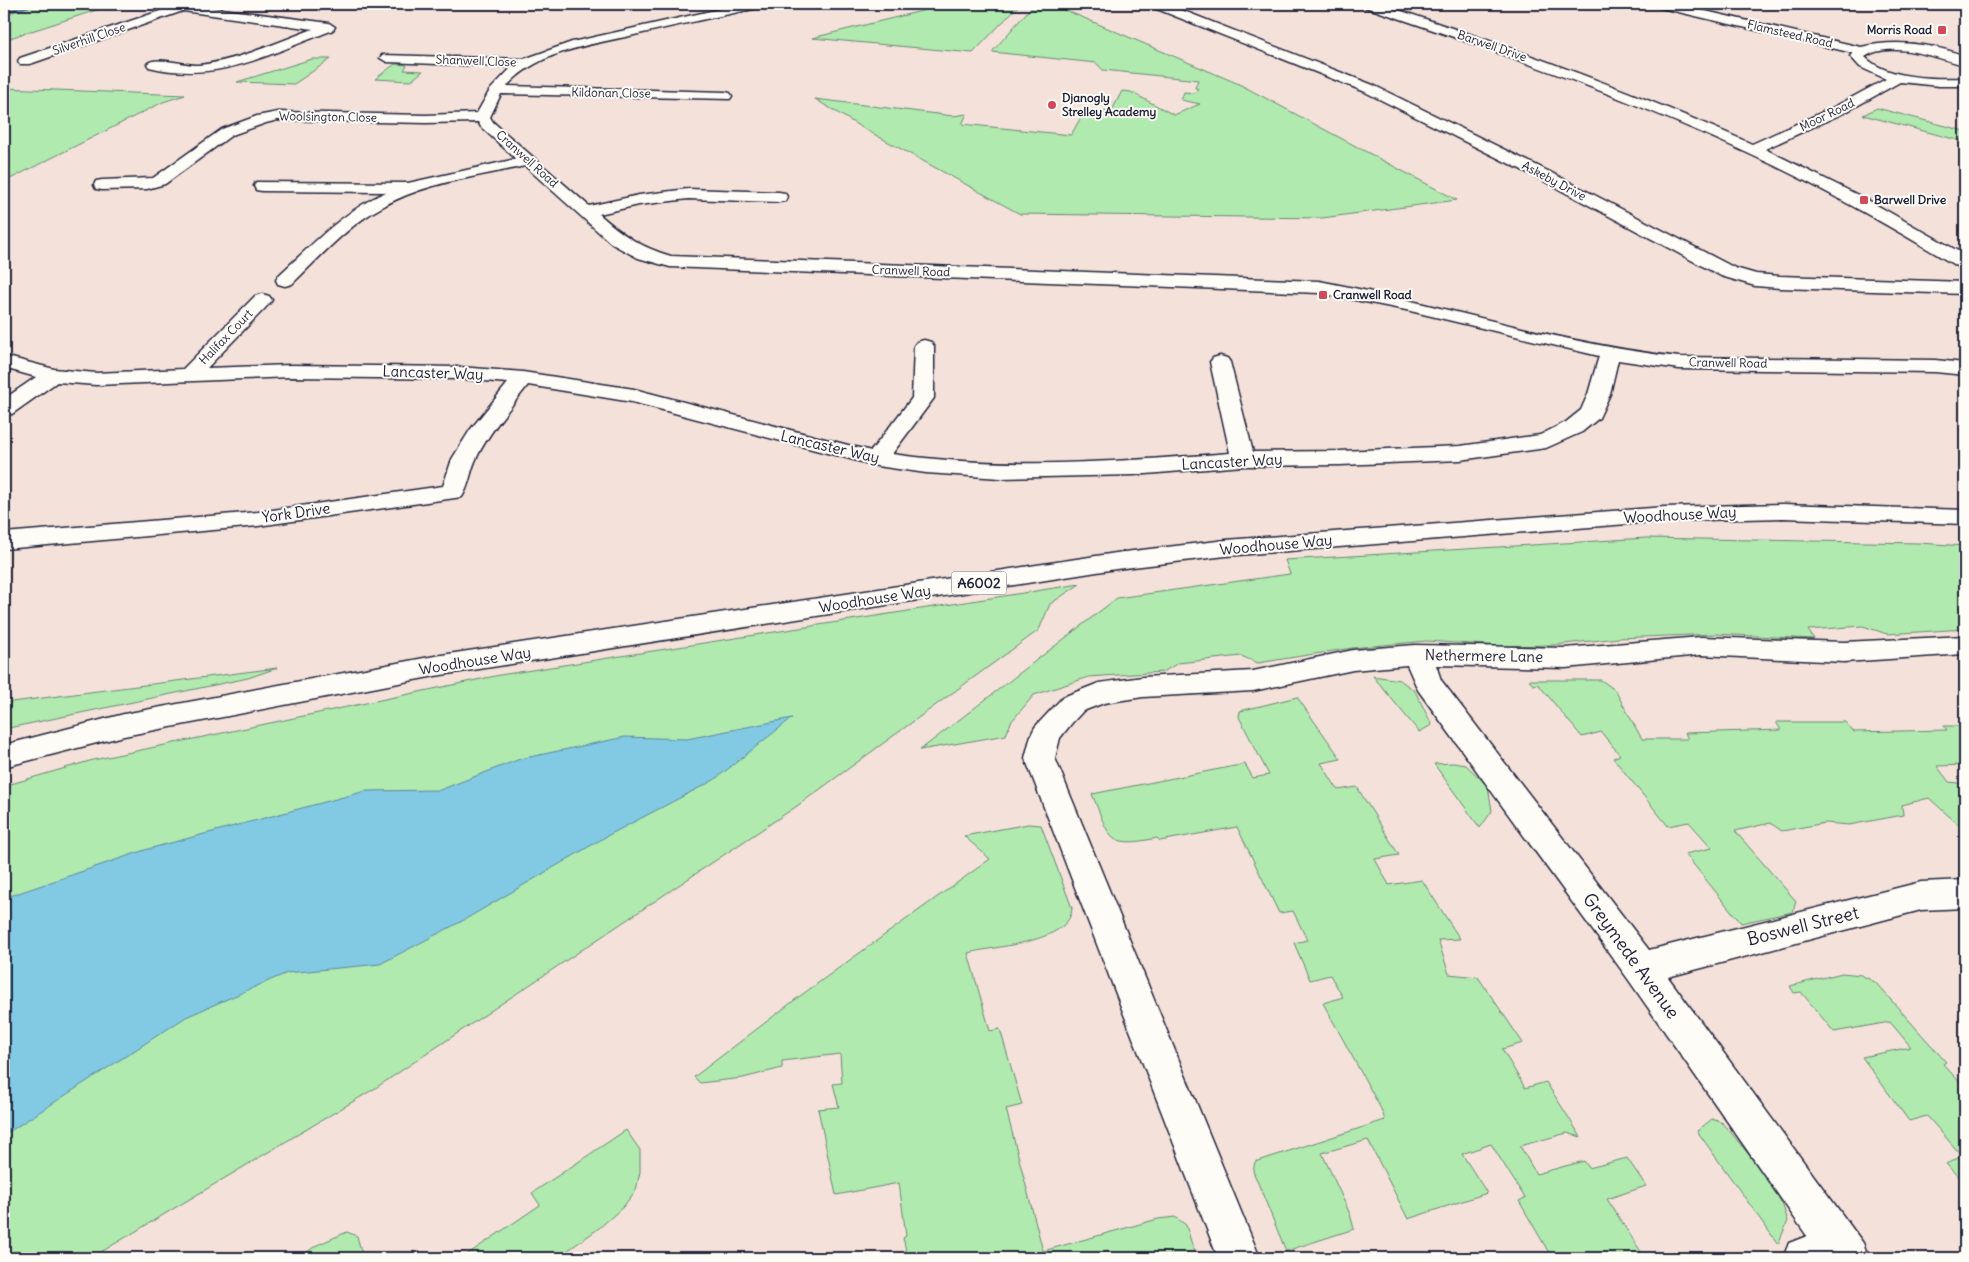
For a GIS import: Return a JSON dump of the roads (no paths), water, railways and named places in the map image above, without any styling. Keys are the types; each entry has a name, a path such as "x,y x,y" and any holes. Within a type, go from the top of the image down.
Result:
{"street":[{"name":"Silverhill Close","path":"159,4 329,27 256,56"},
{"name":"Cranwell Road","path":"758,4 588,42 544,55 527,63 497,90 489,101 483,117 486,124 618,240 644,254 670,260 1320,287 1384,299 1610,354 1648,360 1679,363 1925,366 1965,369"},
{"name":"Askeby Drive","path":"1156,4 1368,88 1538,172 1728,272 1755,280 1780,282 1965,288"},
{"name":"Barwell Drive","path":"1369,4 1522,56 1753,149 1864,205 1965,263"},
{"name":"Flamsteed Road","path":"1661,4 1861,51"},
{"path":"1699,12 1709,4"},
{"name":"Silverhill Close","path":"25,60 183,7"},
{"path":"268,18 292,10"},
{"path":"1936,52 1958,42"},
{"path":"1965,61 1936,52 1892,47 1861,51 1858,56 1866,65 1899,77 1936,83 1965,82"},
{"path":"154,64 197,69 216,67 256,56 291,58"},
{"name":"Shanwell Close","path":"387,58 527,63"},
{"name":"Shanwell Close","path":"413,69 425,60"},
{"name":"Moor Road","path":"1753,149 1840,109 1899,77"},
{"name":"Kildonan Close","path":"497,90 725,96"},
{"name":"Woolsington Close","path":"102,185 147,184 159,181 227,132 269,117 426,119 483,117"},
{"path":"285,280 351,220 389,196 413,187 528,161"},
{"path":"262,186 413,187"},
{"path":"585,212 639,200 688,194 779,197"},
{"name":"Halifax Court","path":"189,375 262,300"},
{"path":"877,459 922,398 924,346"},
{"name":"Lancaster Way","path":"4,362 53,375 96,379 291,371 460,372 523,378 634,396 877,459 926,466 1000,471 1134,468 1243,459 1340,458 1460,453 1546,441 1574,427 1591,413 1599,394 1610,354"},
{"path":"1220,362 1243,459"},
{"path":"4,409 53,375"},
{"name":"York Drive","path":"4,541 258,519 453,492 464,459 481,430 523,378"},
{"name":"Woodhouse Way","path":"4,756 124,725 435,666 1125,560 1226,548 1665,514 1783,511 1965,517"},
{"name":"Nethermere Lane","path":"1239,1258 1040,758 1046,735 1073,704 1099,693 1143,687 1253,681 1353,660 1415,655 1565,658 1701,646 1844,652 1965,645"},
{"name":"Greymede Avenue","path":"1415,655 1421,664 1428,683 1641,968 1846,1256"},
{"name":"Boswell Street","path":"1641,968 1921,896 1965,894"},
{"path":"1804,1258 1846,1256"}],"water":[{"path":"792,718 714,780 607,836 464,920 380,964 287,973 186,1017 4,1135 4,898 148,849 366,791 440,790 520,759 625,737 687,739"}],"waterway":[{"path":"4,13 37,4"}],"place":[{"name":"Morris Road","path":"1942,30"},
{"name":"Djanogly Strelley Academy","path":"1052,105"},
{"name":"Barwell Drive","path":"1864,200"},
{"name":"Cranwell Road","path":"1323,295"}]}
